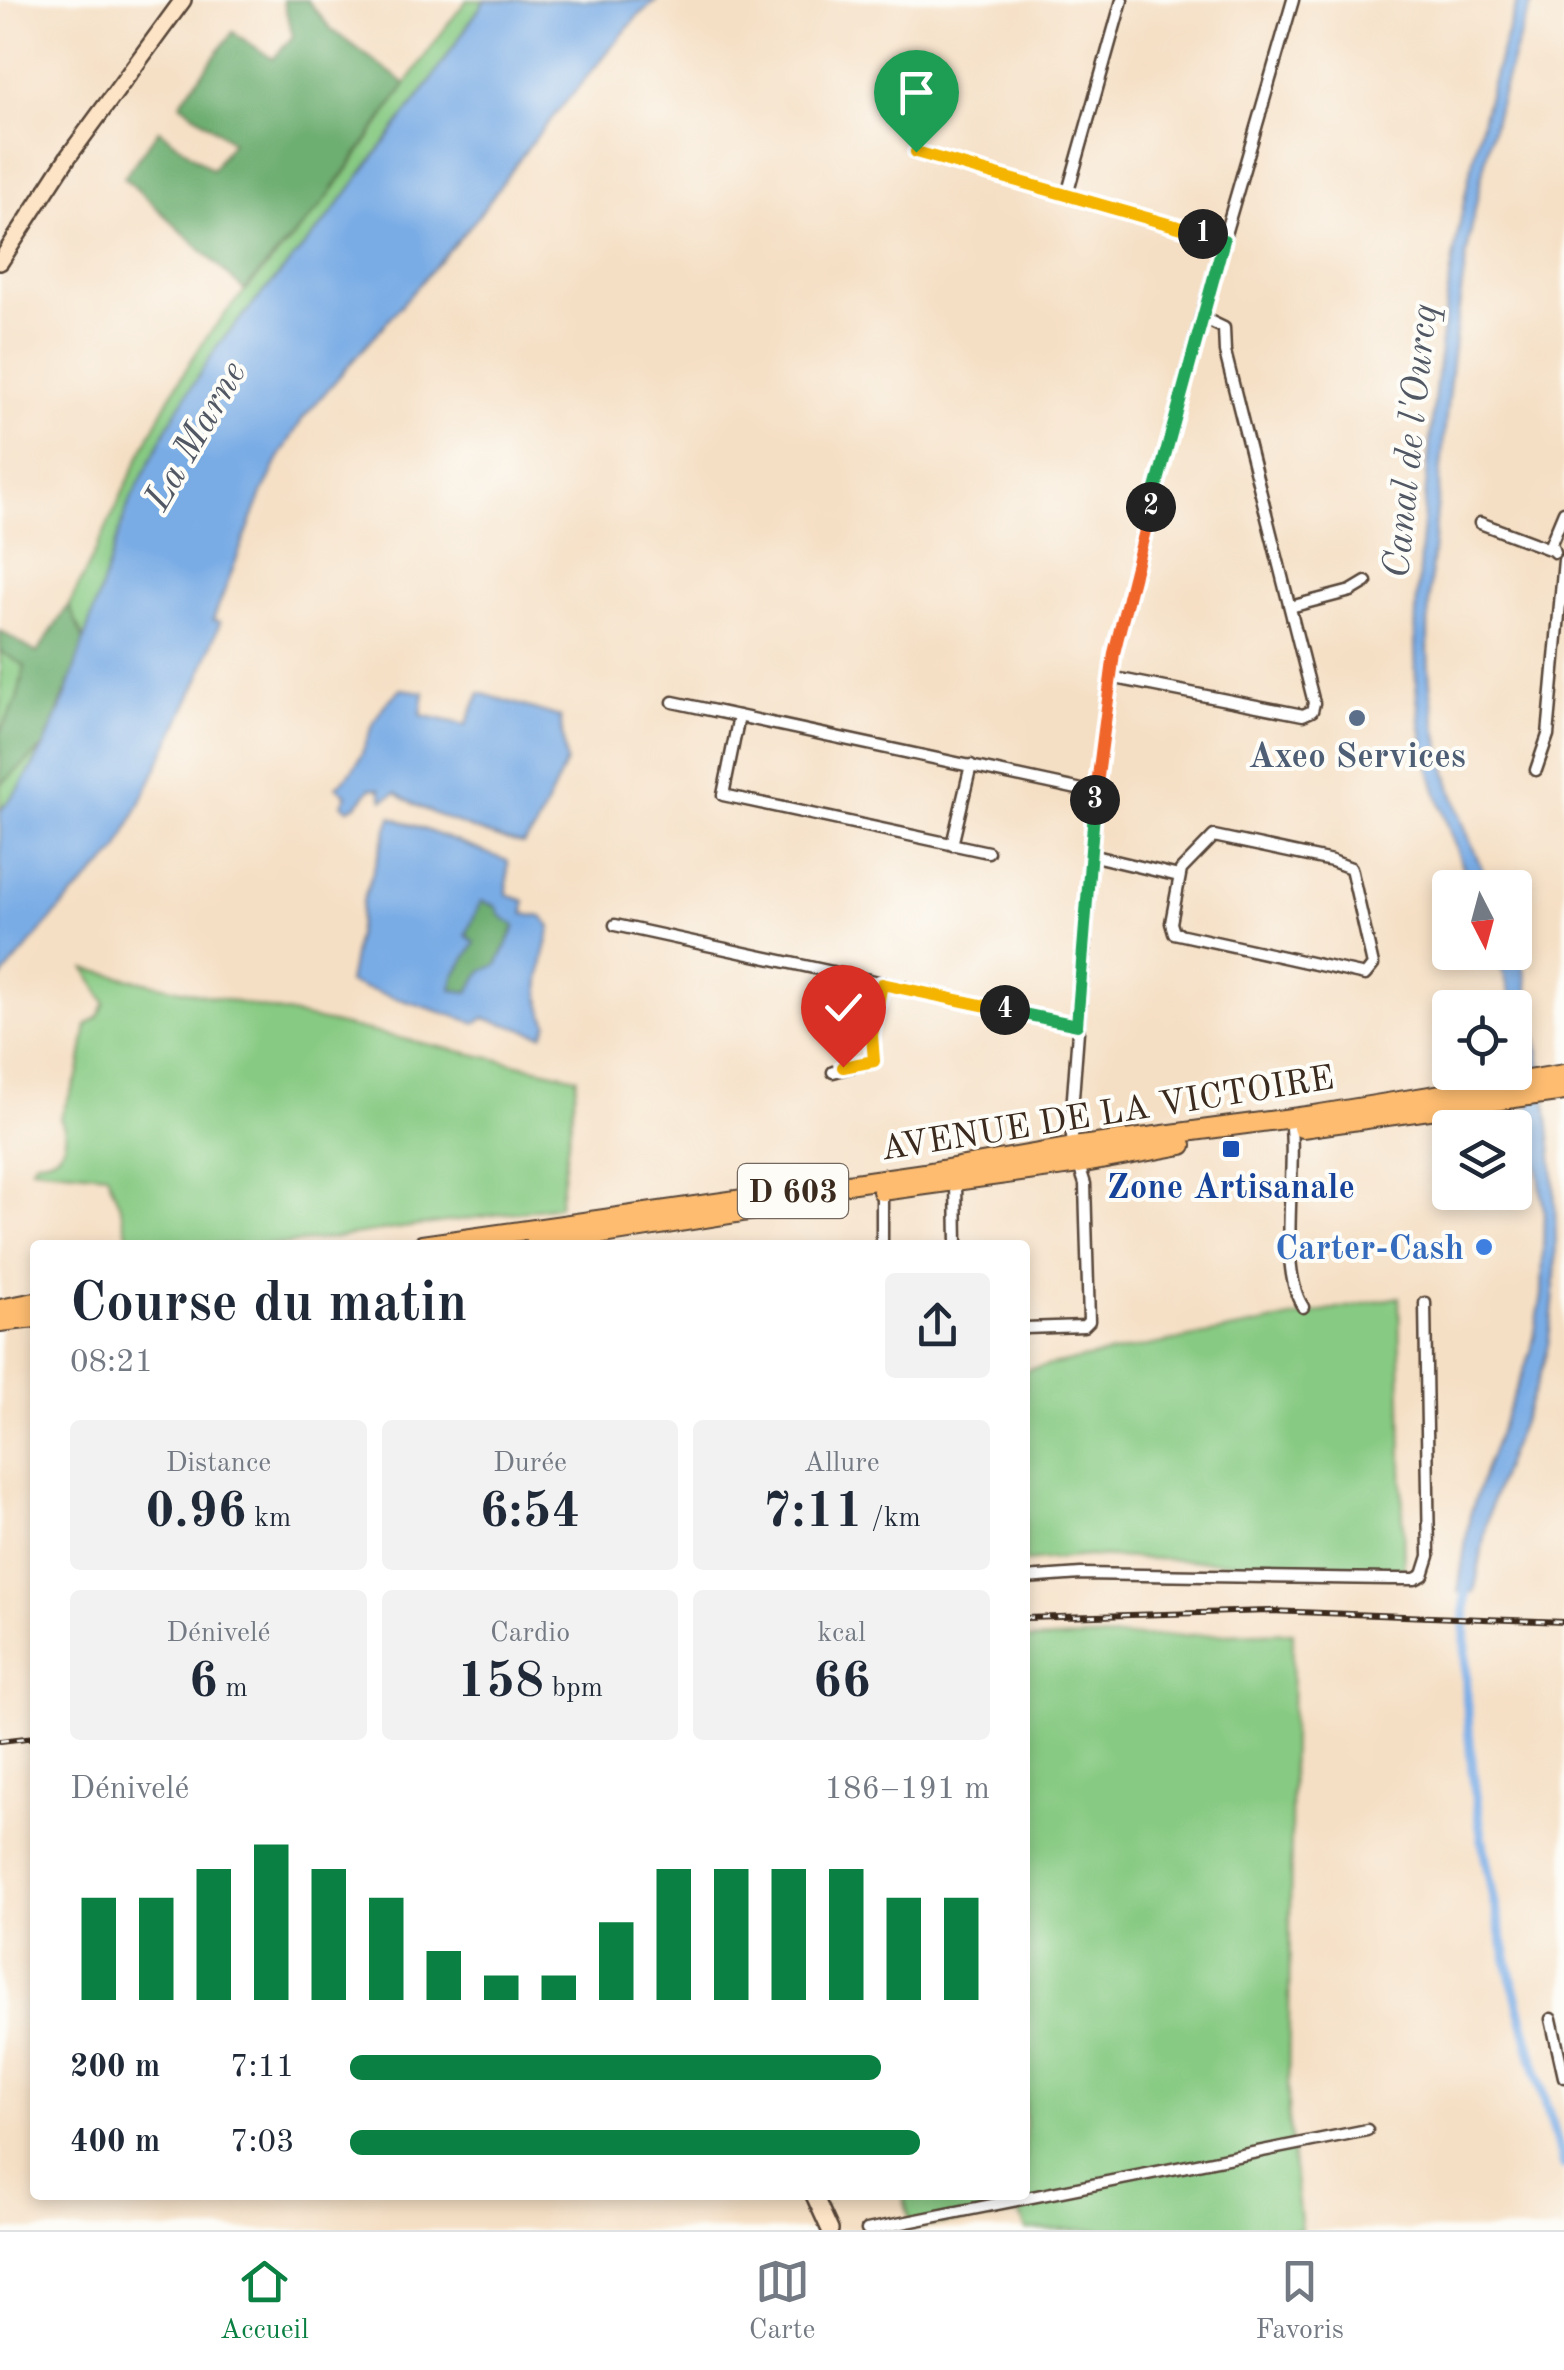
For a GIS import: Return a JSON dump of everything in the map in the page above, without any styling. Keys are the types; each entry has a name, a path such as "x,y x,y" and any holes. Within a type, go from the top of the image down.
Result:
{"main road":[{"name":"AVENUE DE LA VICTOIRE","path":"595,1240 882,1191 995,1176 1076,1156 1314,1115 1510,1090"},
{"name":"AVENUE DE LA VICTOIRE","path":"456,1240 908,1175 1410,1114 1514,1090"},
{"path":"0,1308 30,1303"},
{"path":"0,1322 30,1319"}],"street":[{"path":"0,262 68,156 184,0"},
{"path":"1067,195 1122,0"},
{"path":"1030,1328 1084,1326 1089,1322 1085,1184 1071,1124 1090,855 1114,649 1201,317 1292,0"},
{"path":"916,152 1224,240"},
{"path":"1110,676 1304,715 1312,711 1314,704 1225,352 1224,328 1201,317"},
{"path":"1552,550 1551,543 1564,512"},
{"path":"1480,523 1564,558 1548,735 1536,770"},
{"path":"1290,607 1351,591 1366,582"},
{"path":"673,702 1096,793"},
{"path":"739,716 723,795 988,852"},
{"path":"1548,735 1564,740"},
{"path":"952,846 971,765"},
{"path":"1214,836 1332,860 1350,868 1373,965 1365,975 1174,934 1171,924 1179,876 1214,836"},
{"path":"1090,855 1179,876"},
{"path":"615,926 1077,1025"},
{"path":"833,1072 874,1061 872,1035 882,984"},
{"path":"1291,1129 1290,1226 1296,1297 1303,1308"},
{"path":"956,1182 957,1240"},
{"path":"882,1191 882,1240"},
{"path":"590,1240 597,1225 658,1216 674,1208"},
{"path":"564,1224 588,1240"},
{"path":"1030,1578 1081,1574 1415,1579 1423,1575 1429,1556 1426,1302"},
{"path":"1550,2019 1564,2077"},
{"path":"1030,2198 1367,2130"},
{"path":"816,2200 830,2230"},
{"path":"868,2230 1018,2200"}],"green space":[{"path":"283,0 307,0 332,30 406,84 322,205 244,290 124,177 159,130 212,170 232,142 180,103 233,32 273,59 293,36"},
{"path":"467,0 485,0 427,86 327,220 218,345 129,503 85,643 69,605 191,361 221,319 341,179"},
{"path":"69,605 85,643 44,747 0,785 0,733 17,699 25,666 0,651 0,631 37,653"},
{"path":"0,651 25,666 17,699 0,733"},
{"path":"44,747 21,786 0,811 0,785"},
{"path":"481,901 496,906 516,925 497,965 468,992 452,990 454,976 475,943 466,935"},
{"path":"86,969 577,1077 559,1206 318,1240 129,1240 107,1174 31,1167 36,1160 52,1157 62,1148 65,1134 60,1118 79,1073 87,1025 97,1018 105,1003"},
{"path":"1399,1297 1404,1570 1088,1556 1030,1562 1030,1369"},
{"path":"1293,1632 1288,2116 1301,2230 1026,2230 1020,2214 912,2228 904,2200 1030,2200 1030,1640"}],"water":[{"name":"La Marne","path":"485,0 657,0 637,17 532,142 476,219 303,418 261,496 213,620 220,622 200,677 117,852 60,909 0,980 0,811 21,786 44,747 66,695 129,503 174,415 218,345 327,220 427,86"},
{"path":"1518,0 1533,0 1495,119 1469,241 1452,365 1430,591 1429,668 1440,743 1461,817 1483,870 1465,870 1424,742 1415,665 1416,610 1445,310 1467,185 1498,61"},
{"path":"401,689 424,692 421,715 466,725 480,693 560,717 566,762 535,830 523,844 457,823 396,793 383,800 380,789 371,788 357,805 348,809 342,804 347,795 336,786 360,758 376,717"},
{"path":"391,817 508,861 507,895 525,901 524,914 542,917 551,927 540,976 540,1000 548,1023 543,1035 484,1018 476,1023 348,983 363,901","holes":["481,901 496,906 501,916 516,926 497,965 483,970 468,992 452,990 454,976 475,943 466,935"]},
{"path":"1503,970 1524,970 1528,990 1509,990"},
{"path":"1532,1009 1555,1194 1553,1308 1543,1364 1490,1507 1474,1592 1458,1592 1470,1515 1531,1352 1542,1295 1544,1211 1527,1090 1532,1090"}],"waterway":[{"name":"Canal de l'Ourcq","path":"1467,1583 1469,1729 1485,1855 1513,1981 1564,2165"}],"railway":[{"path":"1030,1618 1270,1611 1564,1622"},
{"path":"0,1741 30,1738"}],"place":[{"name":"Axeo Services","path":"1357,718"},
{"name":"Zone Artisanale","path":"1231,1149"},
{"name":"Carter-Cash","path":"1484,1247"}],"route":[{"path":"843,1067 874,1061 872,1035 882,984 1077,1025 1096,793 1114,653 1224,240 916,152"}]}
